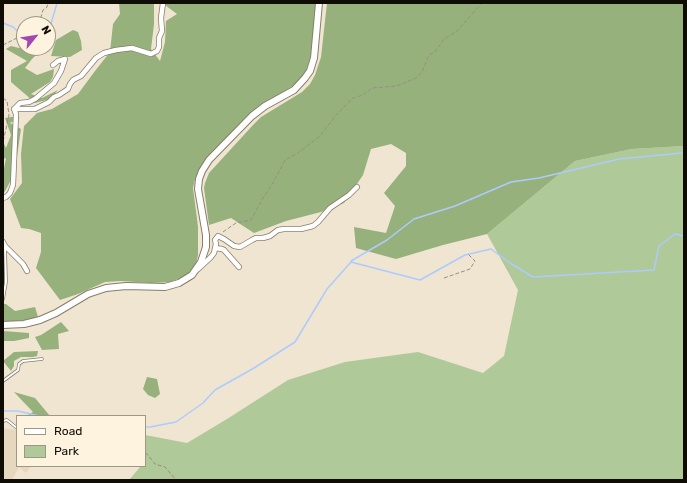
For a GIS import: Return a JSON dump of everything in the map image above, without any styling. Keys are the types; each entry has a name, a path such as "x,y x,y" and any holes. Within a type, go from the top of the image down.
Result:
{"main road":[{"path":"3,325 24,324 40,320 56,313 88,294 106,288 119,286 170,286 184,281 195,272 203,258 206,247 206,235 198,189 202,171 209,160 247,120 261,109 294,90 305,78 312,64 319,3"}],"street":[{"path":"14,109 35,109 49,102 54,97 68,89 70,84 81,76 96,58 111,50 132,48 151,54 157,51 159,47 159,38 162,31 161,18 163,3"},
{"path":"14,109 20,103 29,102 35,99 54,84 65,59 58,61 53,65"},
{"path":"3,198 10,193 13,185 16,114 14,109"},
{"path":"195,272 211,258 214,253 215,240 218,236 234,246 240,247 256,238 270,236 278,230 301,229 313,226 330,208 357,188"},
{"path":"4,244 23,264 27,271"},
{"path":"215,248 224,250 239,267"}],"lane":[{"path":"3,299 6,282 4,244"},
{"path":"3,381 18,370 19,364 23,361 42,359"},
{"path":"3,421 8,420 16,427"}],"path":[{"path":"41,16 43,10 47,7 48,3"},
{"path":"218,236 236,223 251,220 285,160 298,153 320,136 353,98 363,95 372,88 397,86 416,78 422,72 428,55 435,52 444,40 457,31 482,3"},
{"path":"3,46 16,39"},
{"path":"3,98 8,101 9,114 3,142"},
{"path":"444,278 470,269 474,261 468,254"},
{"path":"146,454 155,464 165,467 176,480"}],"shaded area":[{"path":"3,428 16,430 16,467 19,467 12,480 3,480"},
{"path":"19,467 30,467 26,473"}],"green space":[{"path":"119,3 154,3 154,24 151,49 160,61 165,42 166,21 177,14 165,5 166,3 316,3 311,55 306,71 296,84 255,109 201,167 195,179 193,188 198,227 198,255 196,265 191,274 170,282 105,282 60,300 36,268 41,252 41,233 21,228 10,199 22,183 21,154 24,126 37,113 52,109 78,94 110,52 113,24 120,14"},
{"path":"327,3 684,3 684,146 632,149 575,161 487,234 396,259 356,248 354,227 386,233 395,206 384,193 406,166 406,153 391,144 371,149 363,175 344,203 321,212 286,221 254,233 231,218 209,225 204,188 209,173 261,117 302,92 310,84 315,75 321,57"},
{"path":"73,30 78,32 82,50 70,57 51,56 56,56 56,40"},
{"path":"11,46 16,47 16,55 6,49"},
{"path":"18,56 35,56 25,68 37,75 54,69 53,77 50,82 31,94 42,98 58,90 50,99 35,103 11,82 11,70 27,61"},
{"path":"20,117 10,123 21,129 16,171 4,193 3,174 6,158 3,159 3,142 6,148 11,135 5,118"},
{"path":"684,146 684,480 129,480 140,467 146,467 146,435 187,443 288,380 345,362 418,352 483,373 504,356 518,290 487,234 575,161 632,149"},
{"path":"3,304 6,304 15,311 35,307 38,317 9,322 3,321"},
{"path":"61,322 69,331 58,334 59,349 42,350 35,337 41,335"},
{"path":"3,331 29,333 29,338 14,341 3,341"},
{"path":"38,351 37,356 21,357 14,361 14,366 11,371 3,361 14,352"},
{"path":"147,377 157,379 160,394 155,398 148,395 143,389"},
{"path":"14,392 35,398 49,415 28,415 33,412"}],"waterway":[{"path":"53,16 57,3"},
{"path":"3,23 16,30"},
{"path":"351,261 387,240 414,219 455,206 511,182 539,178 619,159 682,153 684,151"},
{"path":"146,427 176,422 203,403 215,390 254,368 295,342 327,289 351,262 420,280 465,255 491,249 533,277 654,270 659,246 675,234 684,236"},
{"path":"3,411 18,411 35,415"}]}
